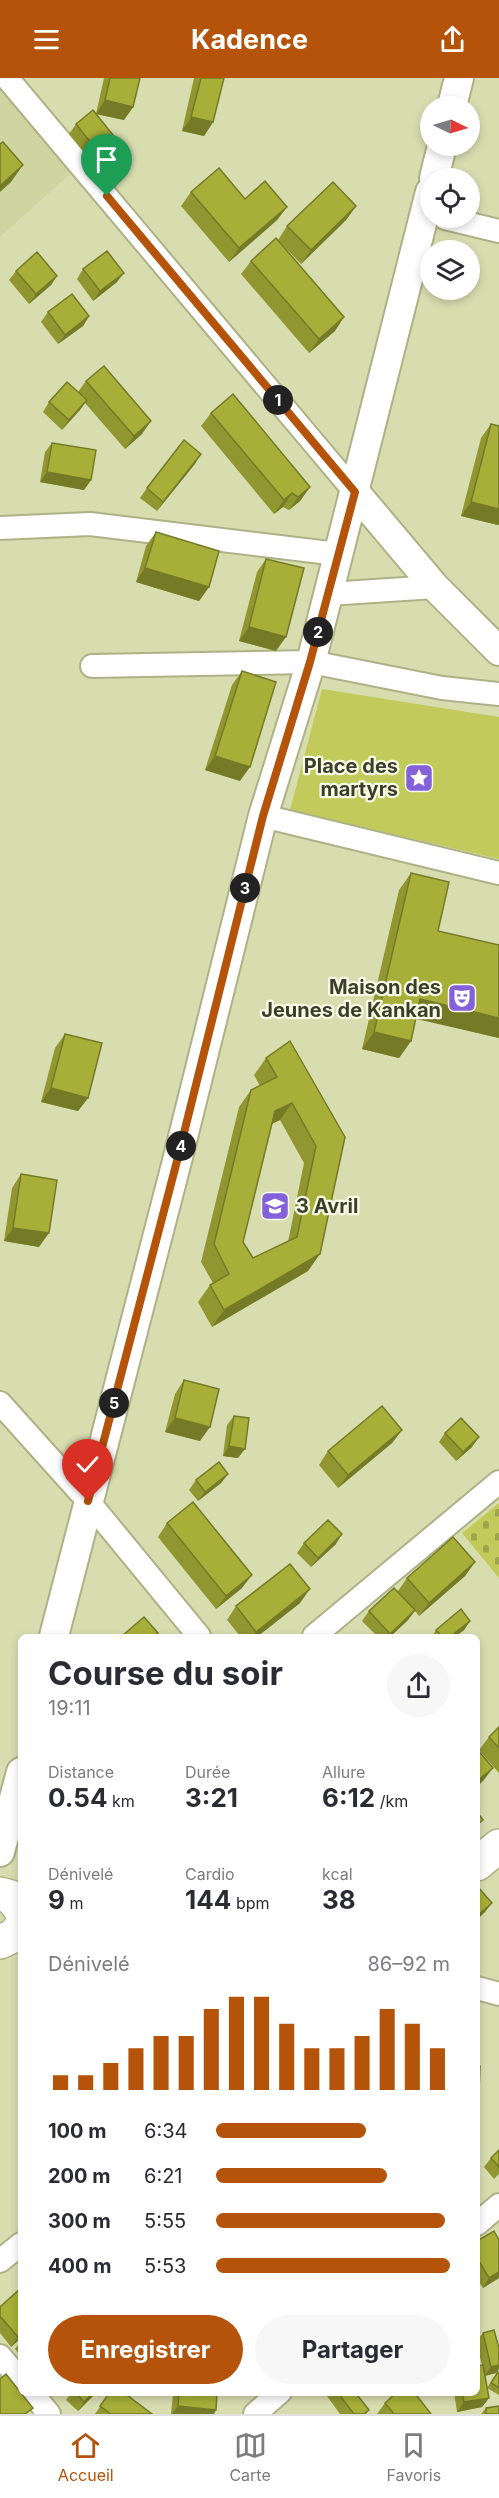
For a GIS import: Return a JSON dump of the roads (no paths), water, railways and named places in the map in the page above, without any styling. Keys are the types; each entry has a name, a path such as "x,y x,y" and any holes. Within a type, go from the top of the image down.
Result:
{"highway":[{"path":"480,1862 499,1846"},
{"path":"0,1941 15,1935 15,1902"}],"main road":[{"path":"454,96 459,78"},
{"path":"55,1634 177,1161 263,816 310,662 428,228"},
{"path":"355,492 435,587 499,651"},
{"path":"15,1902 2,1845 18,1784"}],"street":[{"path":"7,78 355,492"},
{"path":"480,225 499,231"},
{"path":"0,528 90,524 338,554"},
{"path":"328,594 435,587"},
{"path":"93,666 310,662 442,688 499,694"},
{"path":"263,816 499,873"},
{"path":"0,1403 88,1501 197,1634"},
{"path":"316,1634 499,1482"},
{"path":"480,2221 499,2205"},
{"path":"0,2261 18,2246"},
{"path":"0,2356 18,2377"},
{"path":"34,2396 49,2414"},
{"path":"255,2414 275,2396"}],"place":[{"name":"Place des martyrs","path":"419,778"},
{"name":"Maison des Jeunes de Kankan","path":"462,998"},
{"name":"3 Avril","path":"275,1206"}]}
